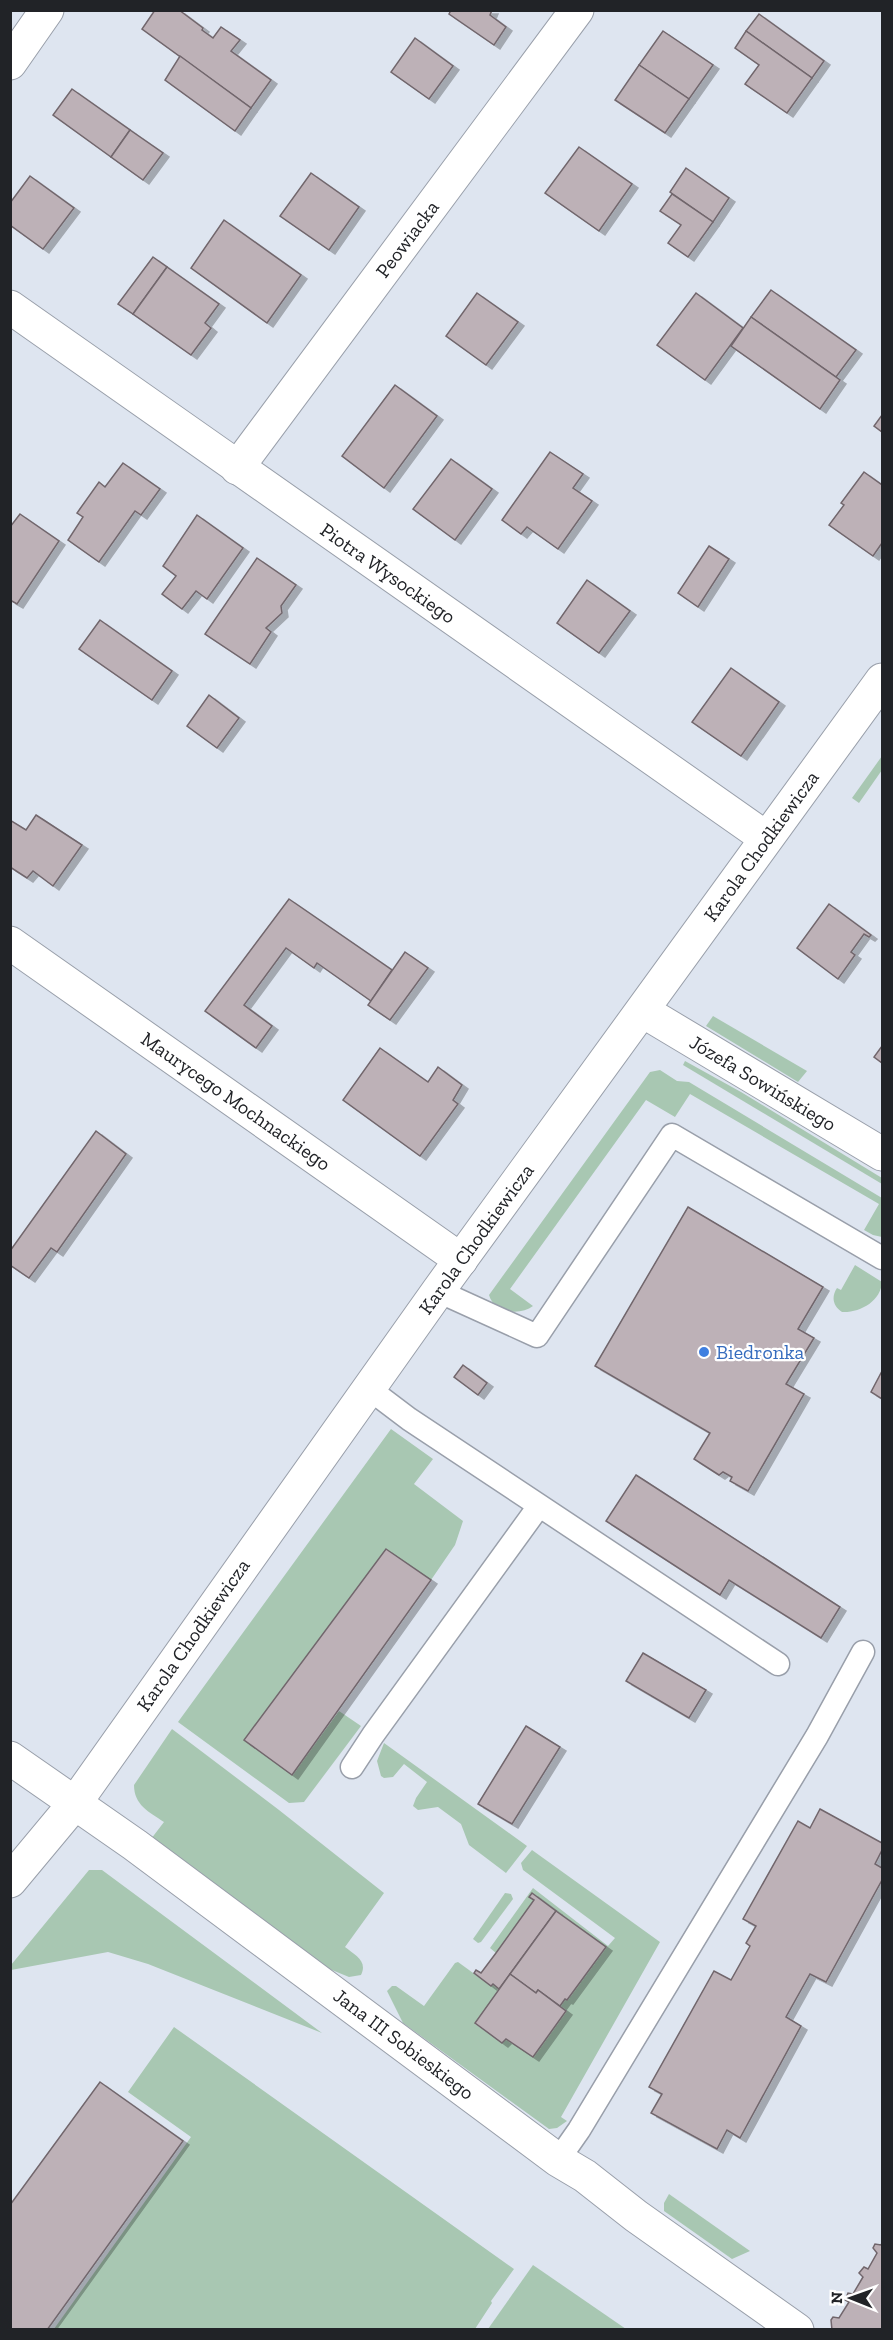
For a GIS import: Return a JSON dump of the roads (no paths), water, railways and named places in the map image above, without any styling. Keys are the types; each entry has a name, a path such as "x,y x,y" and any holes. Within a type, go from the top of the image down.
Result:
{"street":[{"path":"10,63 47,10"},
{"name":"Peowiacka","path":"237,468 577,10"},
{"name":"Piotra Wysockiego","path":"10,307 766,838"},
{"name":"Karola Chodkiewicza","path":"10,1881 75,1803 368,1388 882,680"},
{"name":"Maurycego Mochnackiego","path":"10,943 461,1260"},
{"name":"Józefa Sowińskiego","path":"643,1011 882,1154"},
{"name":"Jana III Sobieskiego","path":"10,1758 145,1852 558,2160 585,2176 636,2216 797,2330"}],"lane":[{"path":"438,1291 537,1336 672,1135 882,1258"},
{"path":"368,1388 409,1419 778,1664"},
{"path":"352,1767 539,1506"},
{"path":"558,2160 579,2130 817,1736 863,1652"}],"place":[{"name":"Biedronka","path":"704,1352"}]}
